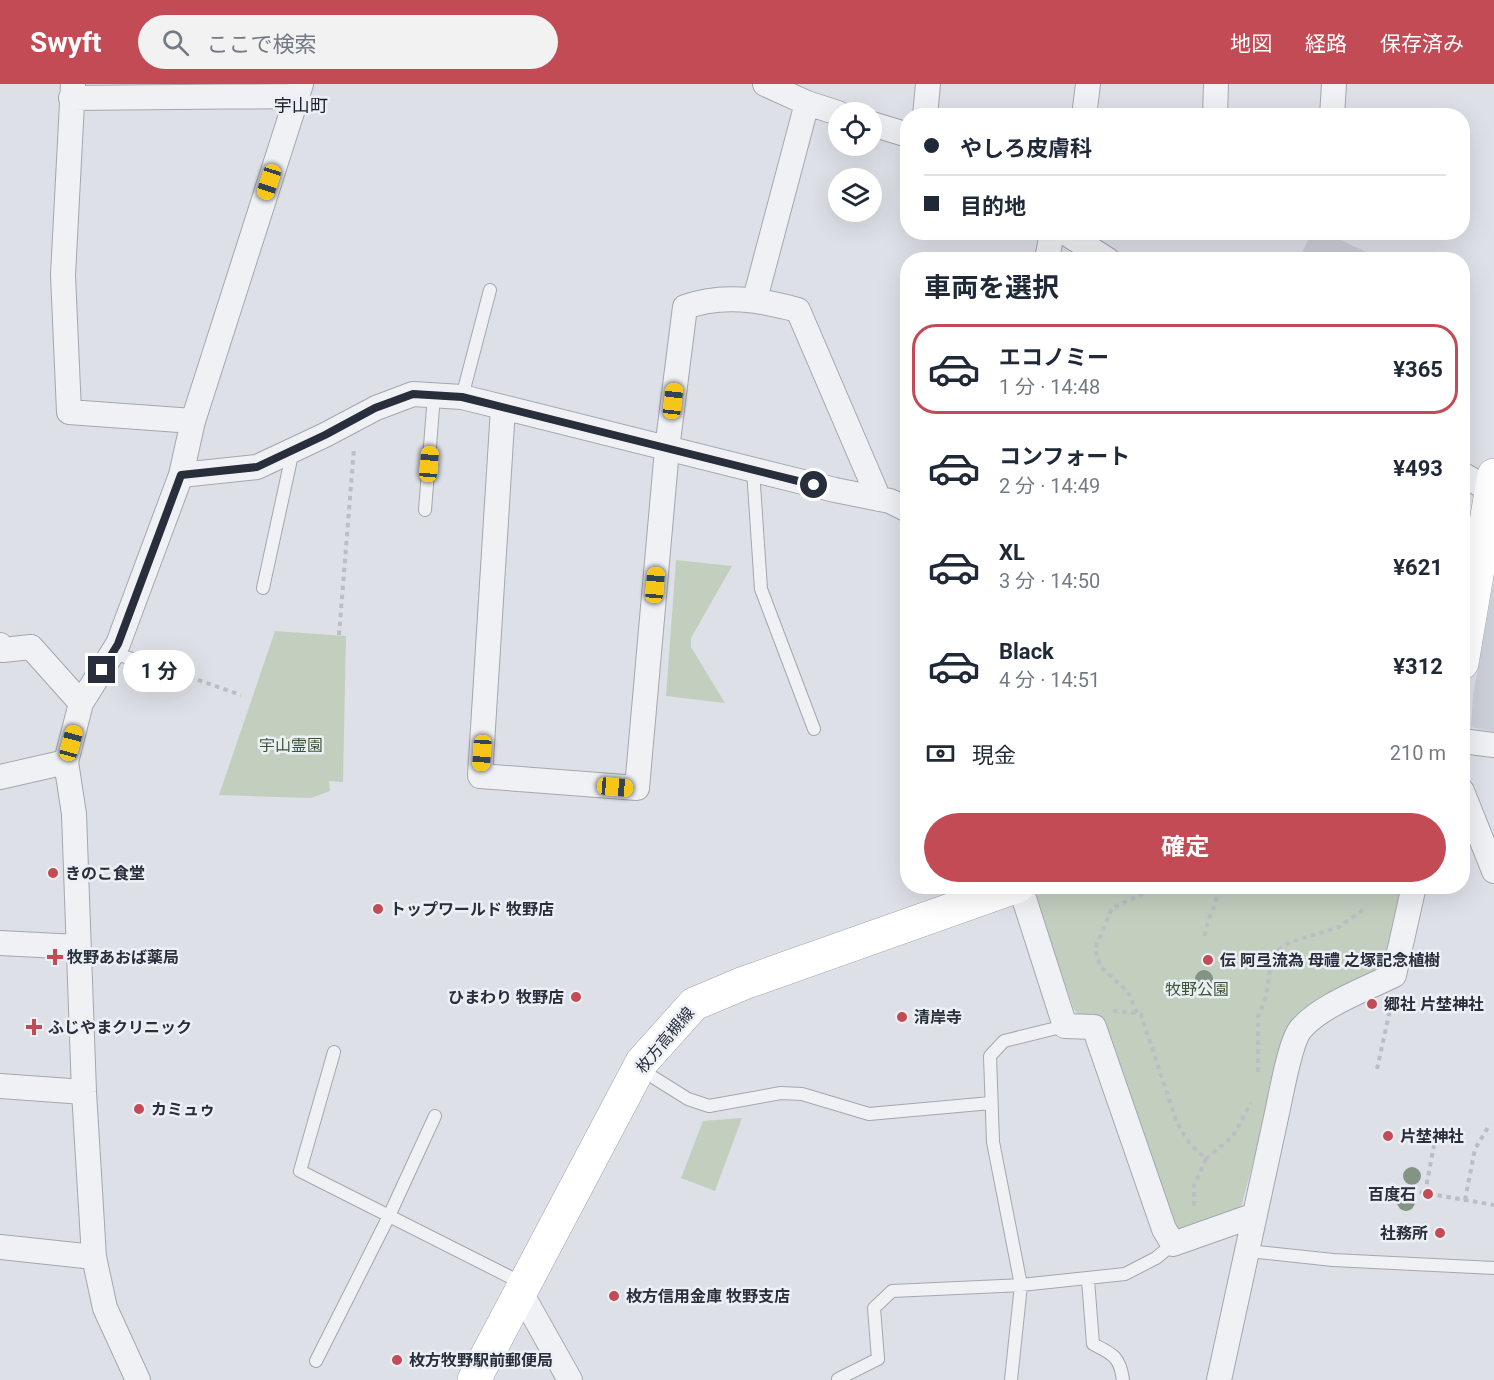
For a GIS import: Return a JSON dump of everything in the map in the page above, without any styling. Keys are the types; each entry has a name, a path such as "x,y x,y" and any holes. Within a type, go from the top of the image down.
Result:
{"main road":[{"path":"1470,615 1492,483"},
{"name":"枚方高槻線","path":"474,1380 639,1068 694,1004 744,983 996,894"}],"street":[{"path":"765,84 828,110"},
{"path":"926,108 928,84"},
{"path":"1088,84 1088,108"},
{"path":"1215,108 1216,84"},
{"path":"1332,108 1334,84"},
{"path":"138,1380 105,1308 94,1257 84,1092 74,814 66,762 81,703 112,654 181,475 193,421 299,90 72,91 63,275 69,412 193,421"},
{"path":"755,299 807,103"},
{"path":"882,127 900,133"},
{"path":"1077,240 1095,252"},
{"path":"503,408 480,776 637,788 668,449 685,307 706,299 755,299 798,310 879,499"},
{"path":"181,475 257,467 357,418 413,394 462,397 879,499 900,507"},
{"path":"1470,476 1492,483"},
{"path":"0,645 3,650 31,647 81,703"},
{"path":"1470,742 1494,746"},
{"path":"0,777 66,762"},
{"path":"1470,812 1494,871"},
{"path":"1022,894 1065,1026 1094,1027 1164,1229 1173,1244 1255,1215"},
{"path":"1219,1380 1285,1079 1299,1032 1314,1017 1394,975 1412,894"},
{"path":"0,943 78,947"},
{"path":"0,1086 84,1092"},
{"path":"0,1247 94,1257"},
{"path":"522,1287 570,1380"}],"lane":[{"path":"462,397 490,290"},
{"path":"425,510 434,395"},
{"path":"263,588 292,450"},
{"path":"753,470 761,589 814,729"},
{"path":"112,654 163,668"},
{"path":"1011,1380 1021,1285 993,1142 990,1056 1004,1041 1065,1026"},
{"path":"334,1052 300,1171 522,1287"},
{"path":"639,1068 688,1099 709,1106 780,1093 802,1094 869,1114 991,1103"},
{"path":"316,1361 389,1216 435,1116"},
{"path":"838,1379 878,1359 874,1308 892,1291 1021,1285 1088,1280 1125,1274 1156,1258 1173,1244"},
{"path":"1248,1251 1333,1260 1494,1268"},
{"path":"1088,1280 1093,1344 1110,1352 1121,1364 1123,1380"}],"path":[{"path":"339,635 357,418"},
{"path":"163,668 241,694"},
{"path":"1143,894 1112,908 1095,949 1100,966 1128,992 1151,1042 1177,1123 1190,1144 1206,1159 1194,1185 1193,1197 1194,1211 1206,1232"},
{"path":"1205,936 1206,922 1217,901 1217,894"},
{"path":"1181,982 1192,981"},
{"path":"1377,1069 1391,1004"},
{"path":"1094,1027 1102,1013 1108,1011 1137,1012"},
{"path":"1465,1200 1475,1149 1491,1124"},
{"path":"1425,1193 1435,1140"},
{"path":"1402,1189 1494,1205"}],"shaded area":[{"path":"1308,240 1341,240 1366,252 1302,252"},
{"path":"1494,580 1494,732 1471,727 1473,696"}],"green space":[{"path":"676,560 732,566 691,638 691,647 725,703 666,696"},
{"name":"宇山霊園","path":"275,631 346,636 343,782 329,781 330,791 311,798 219,795"},
{"name":"牧野公園","path":"1040,894 1402,894 1388,959 1373,973 1295,1016 1284,1047 1240,1211 1185,1233 1172,1223 1100,1023 1077,1014 1073,1007 1035,896"},
{"path":"742,1118 715,1191 681,1178 703,1121"}],"place":[{"name":"きのこ食堂","path":"53,873"},
{"name":"トップワールド 牧野店","path":"378,909"},
{"name":"牧野あおば薬局","path":"55,957"},
{"name":"伝 阿弖流為 母禮 之塚記念植樹","path":"1208,960"},
{"name":"ひまわり 牧野店","path":"576,997"},
{"name":"郷社 片埜神社","path":"1372,1004"},
{"name":"清岸寺","path":"902,1017"},
{"name":"ふじやまクリニック","path":"34,1027"},
{"name":"カミュゥ","path":"139,1109"},
{"name":"片埜神社","path":"1388,1136"},
{"name":"百度石","path":"1428,1194"},
{"name":"社務所","path":"1440,1233"},
{"name":"枚方信用金庫 牧野支店","path":"614,1296"},
{"name":"枚方牧野駅前郵便局","path":"397,1360"}],"district":[{"name":"宇山町","path":"301,105"}],"route":[{"path":"102,670 118,644 181,475 257,467 375,408 413,394 462,397 574,423 814,485"}]}
